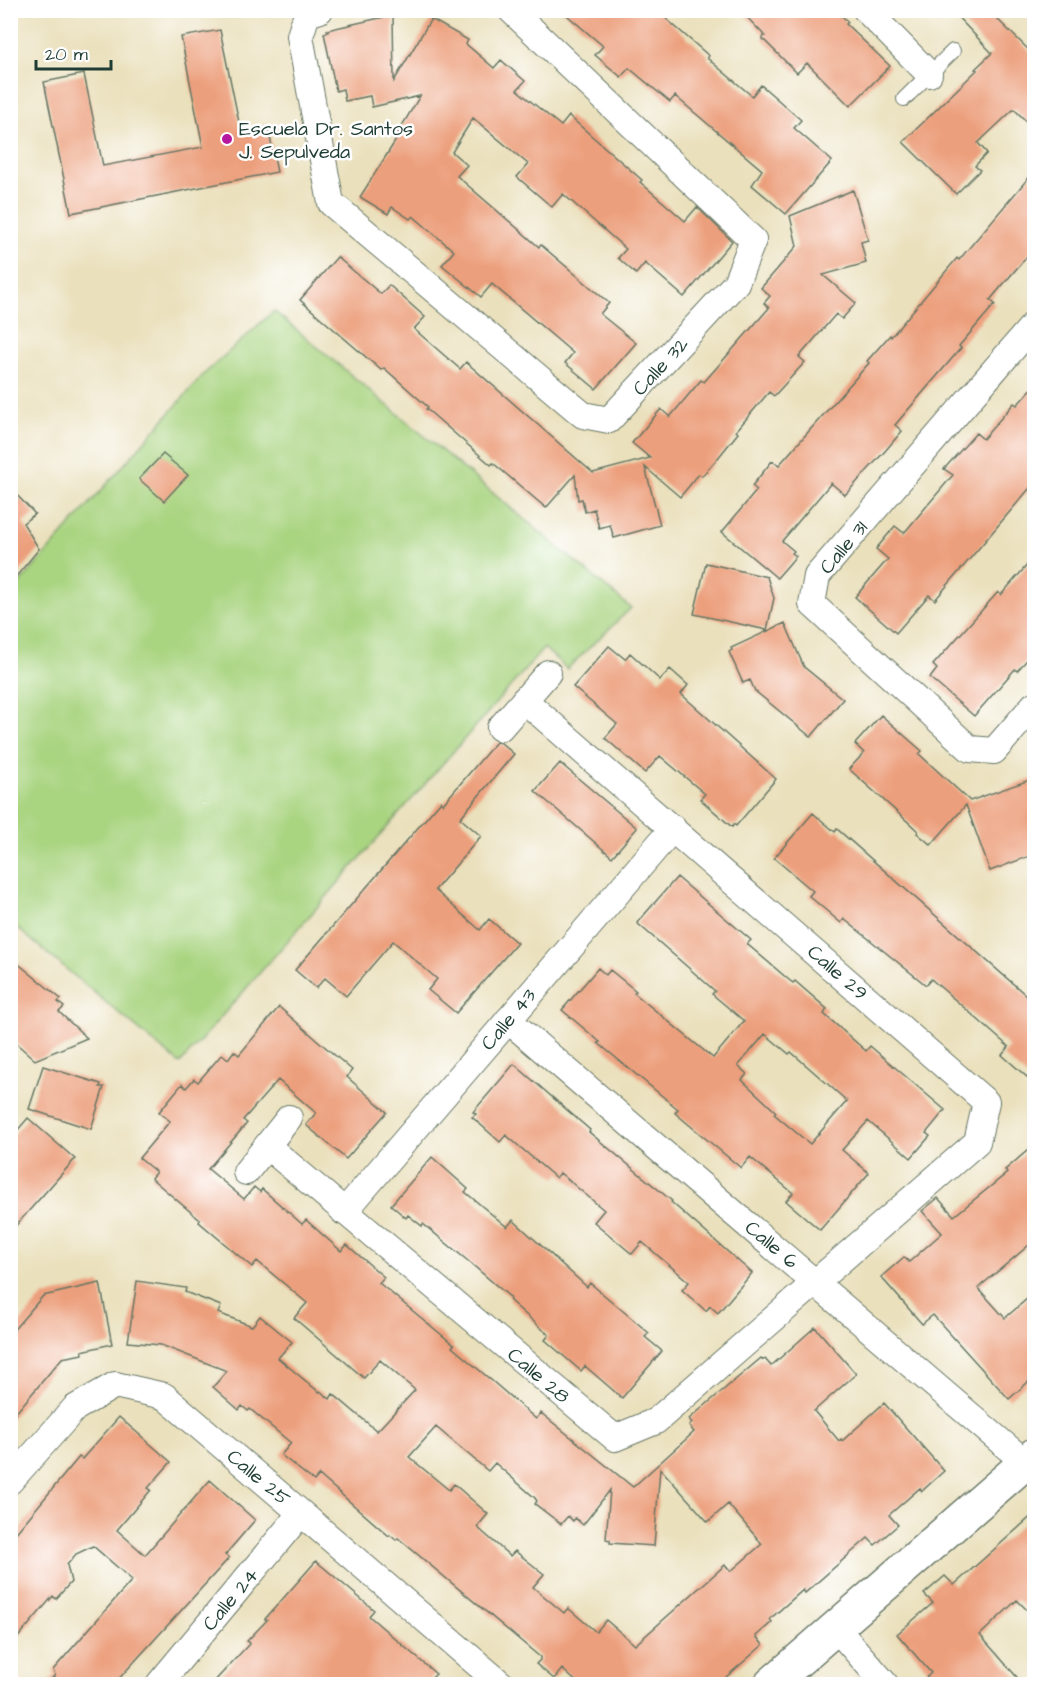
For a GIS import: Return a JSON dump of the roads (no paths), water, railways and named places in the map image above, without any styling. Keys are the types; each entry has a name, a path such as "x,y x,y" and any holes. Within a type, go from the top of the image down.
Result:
{"street":[{"name":"Calle 32","path":"320,10 307,14 300,36 331,203 583,415 609,420 736,283 753,240 511,10"},
{"path":"866,10 929,74"},
{"name":"Calle 31","path":"1035,324 817,576 812,604 970,749 994,751 1035,705"},
{"path":"500,728 548,673"},
{"name":"Calle 29","path":"524,700 986,1102 977,1142 816,1282"},
{"name":"Calle 43","path":"344,1212 673,828"},
{"name":"Calle 6","path":"508,1020 1032,1462"},
{"path":"246,1173 289,1119"},
{"name":"Calle 28","path":"267,1146 615,1438 656,1421 816,1282"},
{"name":"Calle 25","path":"10,1481 75,1408 115,1385 164,1396 301,1513 487,1680"},
{"path":"771,1684 1032,1462"},
{"name":"Calle 24","path":"159,1684 301,1513"},
{"path":"836,1628 885,1684"}],"lane":[{"path":"904,99 953,51"}],"place":[{"name":"Escuela Dr. Santos J. Sepulveda","path":"227,139"}]}
